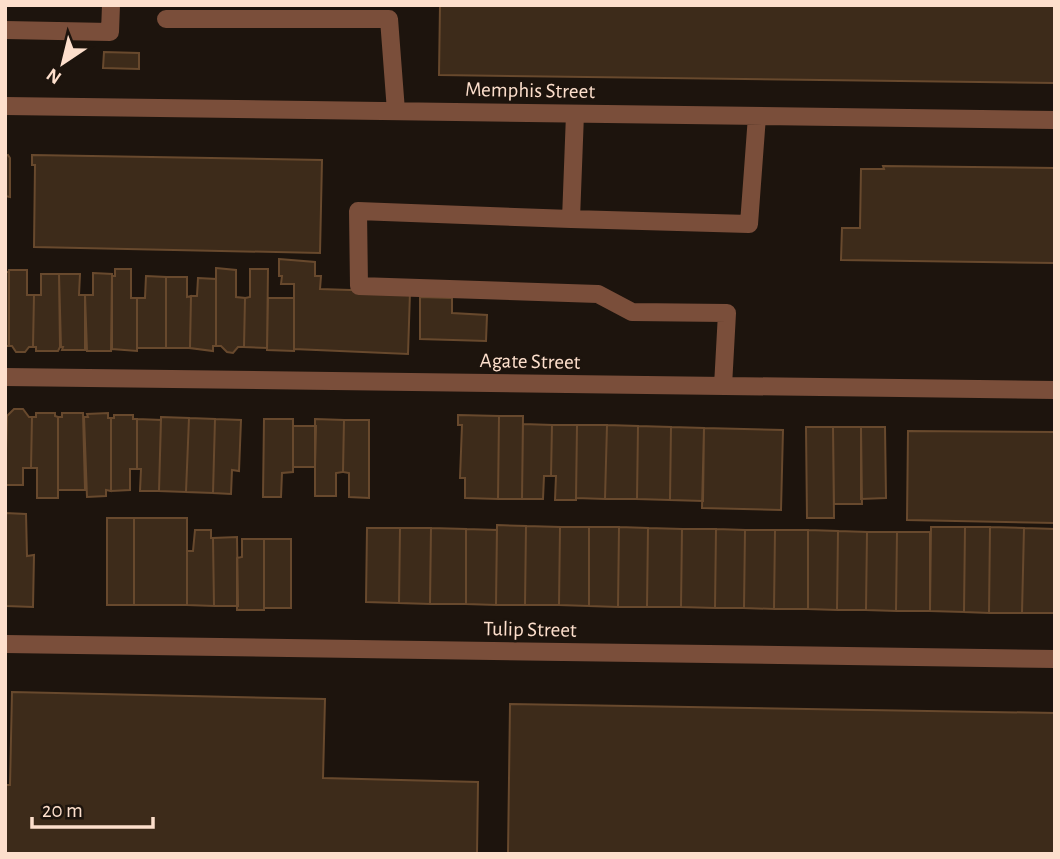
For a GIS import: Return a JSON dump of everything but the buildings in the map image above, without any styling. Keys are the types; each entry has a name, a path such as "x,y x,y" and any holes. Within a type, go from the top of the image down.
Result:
{"street":[{"path":"5,30 110,32 111,5"},
{"path":"166,19 389,12 396,111"},
{"name":"Memphis Street","path":"5,106 1055,120"},
{"path":"571,219 575,114"},
{"path":"723,386 727,313 632,312 598,294 359,286 358,211 749,224 757,116"},
{"name":"Agate Street","path":"5,377 1055,390"},
{"name":"Tulip Street","path":"5,644 1055,659"}]}
